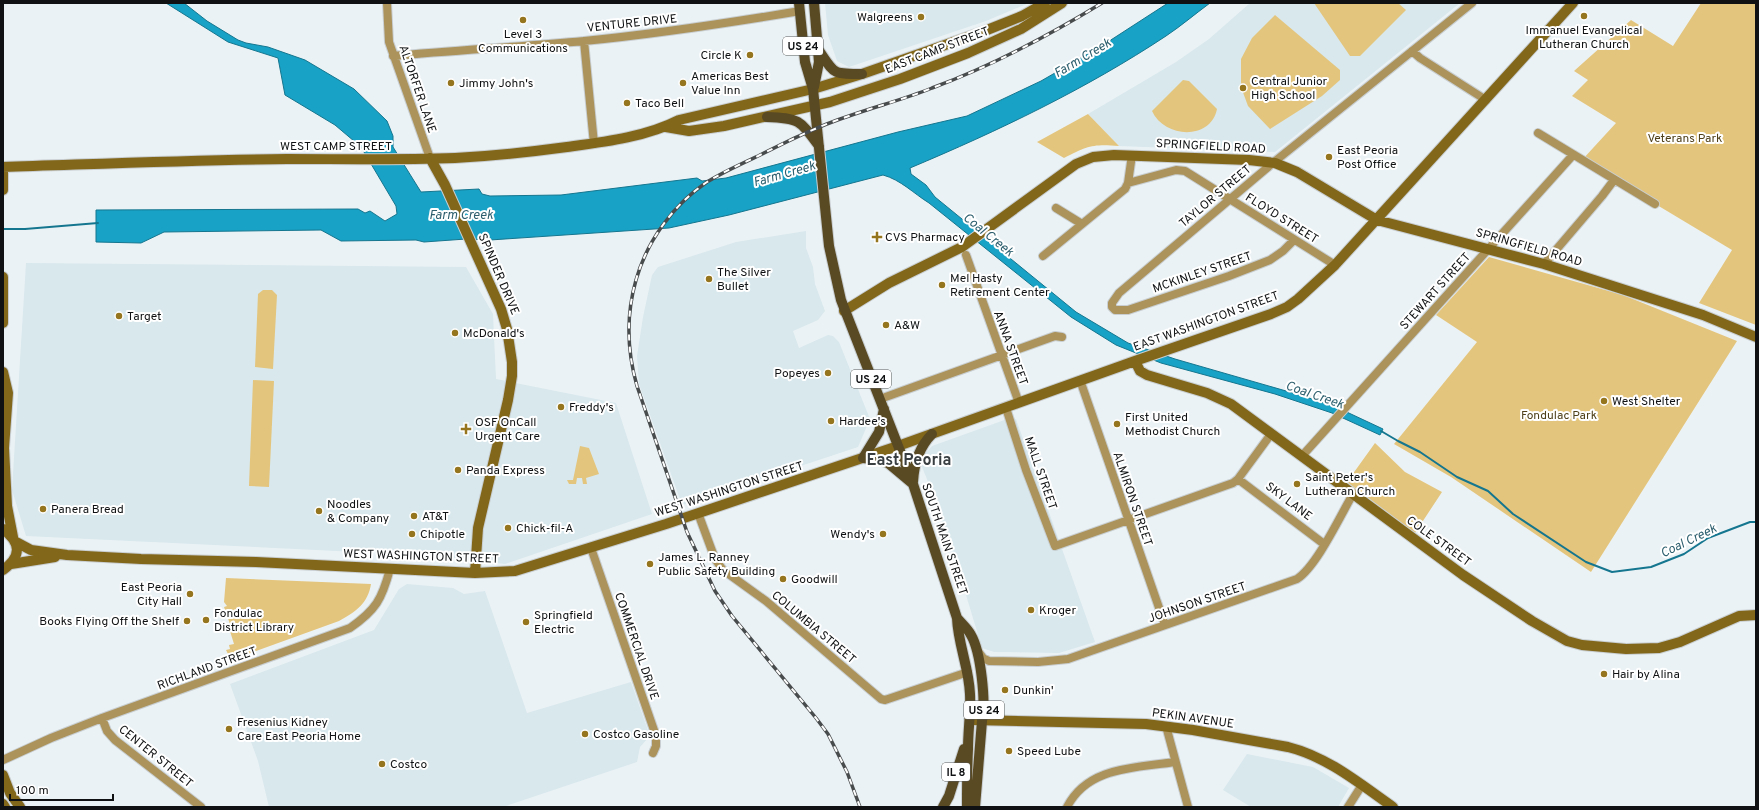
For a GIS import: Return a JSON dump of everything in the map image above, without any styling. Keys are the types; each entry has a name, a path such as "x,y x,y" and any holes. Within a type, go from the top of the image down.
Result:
{"main road":[{"name":"US 24","path":"813,88 819,62 814,3"},
{"name":"EAST CAMP STREET","path":"813,88 862,74 982,32 1022,16 1045,3"},
{"name":"EAST CAMP STREET","path":"815,105 830,102 900,79 968,53 1021,29 1062,3"},
{"name":"EAST WASHINGTON STREET","path":"898,446 1080,380 1271,314 1287,307 1298,299 1335,265 1573,3"},
{"name":"US 24","path":"800,7 805,62 813,88 829,246 844,312 898,446"},
{"path":"818,49 829,67 836,73 862,74"},
{"name":"WEST CAMP STREET","path":"3,167 192,160 409,159 546,150 594,144 666,127 679,120 813,88"},
{"name":"WEST CAMP STREET","path":"666,127 689,131 766,117 815,105"},
{"path":"766,117 786,118 798,122 803,125 819,146"},
{"name":"SPRINGFIELD ROAD","path":"844,312 889,283 948,255 973,240 1079,162 1100,156 1132,155 1274,162 1297,172 1376,220 1490,248 1544,264 1703,315 1756,337"},
{"name":"SPINDER DRIVE","path":"430,158 445,185 501,309 508,329 512,362 512,376 508,400 478,528 475,573"},
{"path":"3,167 3,190"},
{"path":"3,277 3,323"},
{"name":"COLE STREET","path":"1134,361 1140,371 1147,375 1222,399 1482,588 1559,637 1575,643 1626,649 1659,648 1680,642 1739,616 1756,615"},
{"path":"3,372 8,393 4,448 7,506 16,556 5,569"},
{"path":"884,409 879,432 863,458 880,460 888,463 912,484"},
{"path":"912,484 919,453 932,434"},
{"name":"WEST WASHINGTON STREET","path":"3,529 14,539 31,550 67,555 141,559 256,562 475,573 515,571 591,548 898,446"},
{"name":"SOUTH MAIN STREET","path":"898,446 958,618 972,636 983,686 984,711 975,807"},
{"path":"3,496 7,506"},
{"name":"WEST WASHINGTON STREET","path":"5,569 67,555"},
{"name":"SOUTH MAIN STREET","path":"958,618 958,631 968,672 971,720 969,736 967,807"},
{"name":"PEKIN AVENUE","path":"971,720 1166,726 1303,751 1323,760 1393,807"},
{"name":"IL 8","path":"943,807 949,796 969,736"},
{"path":"3,775 10,793 20,807"}],"street":[{"name":"ALTORFER LANE","path":"387,3 389,42 430,158"},
{"name":"TAYLOR STREET","path":"1112,307 1112,303 1119,293 1230,199 1472,3"},
{"name":"VENTURE DRIVE","path":"393,56 584,41 696,28 800,7"},
{"path":"584,41 594,144"},
{"path":"1412,51 1420,58 1486,100"},
{"path":"1538,133 1656,204"},
{"path":"1043,256 1125,189 1128,183 1132,155"},
{"name":"STEWART STREET","path":"1302,456 1573,155"},
{"name":"FLOYD STREET","path":"1128,183 1158,174 1181,170 1191,174 1335,265"},
{"path":"1544,264 1614,180"},
{"path":"1056,208 1082,224"},
{"name":"MCKINLEY STREET","path":"1112,307 1115,310 1128,310 1229,276 1270,260 1283,251 1294,240"},
{"name":"ANNA STREET","path":"966,255 1018,403"},
{"path":"880,399 1055,336 1062,337"},
{"name":"ALMIRON STREET","path":"1080,380 1165,625"},
{"name":"MALL STREET","path":"1006,408 1026,470 1055,546 1128,520"},
{"path":"1128,520 1227,486 1238,480 1271,434"},
{"name":"SKY LANE","path":"1238,480 1324,544"},
{"name":"JOHNSON STREET","path":"974,646 980,655 987,660 1056,661 1068,659 1297,579 1310,567 1353,494"},
{"name":"COLUMBIA STREET","path":"698,513 715,559 723,570 766,601 881,699 884,700 968,672"},
{"name":"COMMERCIAL DRIVE","path":"591,548 656,736 656,746 653,753"},
{"name":"RICHLAND STREET","path":"3,760 50,738 102,718 350,628 372,611 381,597 390,569"},
{"name":"JOHNSON STREET","path":"983,686 983,676 988,667 992,664 1005,661"},
{"name":"CENTER STREET","path":"102,718 107,731 115,740 201,807"},
{"path":"1166,726 1188,807"},
{"path":"1067,807 1082,786 1107,773 1127,768 1175,762"},
{"path":"1348,807 1362,785"}],"shaded area":[{"path":"825,3 1029,3 986,21 849,67 837,61 828,35"},
{"name":"Central Junior High School","path":"1250,3 1460,3 1275,152 1119,146 1088,114 1176,62 1209,39"},
{"path":"806,231 806,248 813,267 815,284 825,311 818,320 793,331 799,348 828,335 833,336 839,342 870,419 858,447 682,505 639,384 637,356 643,317 652,275 658,267 736,242"},
{"path":"26,263 466,267 493,314 496,379 616,403 652,514 505,564 440,556 26,536 12,490"},
{"path":"1010,418 1016,419 1095,642 1059,653 994,652 982,648 961,583 959,569 922,467 923,456 932,446"},
{"path":"407,584 453,588 464,594 485,591 527,713 631,682 650,736 640,747 637,762 503,807 269,807 258,761 230,684 374,630 399,589"},
{"path":"1247,754 1313,767 1349,788 1338,807 1251,807 1223,790"}],"green space":[{"path":"1314,3 1398,3 1406,10 1360,56 1350,56"},
{"name":"Veterans Park","path":"1701,3 1756,3 1756,325 1699,303 1732,250 1582,160 1616,123 1572,96 1588,80 1574,71 1631,20 1673,46"},
{"path":"1275,15 1340,70 1340,80 1322,96 1270,129 1248,106 1241,87 1241,59 1252,38"},
{"path":"1183,80 1189,81 1217,109 1213,119 1206,126 1197,131 1177,131 1167,127 1158,120 1152,111"},
{"path":"1088,114 1119,146 1102,145 1090,147 1064,158 1037,142"},
{"name":"Fondulac Park","path":"1489,257 1623,295 1737,341 1591,572 1451,477 1394,444 1477,342 1436,315"},
{"path":"263,290 272,290 277,295 273,369 255,367 258,294"},
{"path":"253,380 274,381 269,487 249,486"},
{"path":"1375,443 1405,472 1442,492 1415,533 1347,482"},
{"path":"580,446 589,448 599,474 586,478 587,484 583,484 582,478 577,478 576,484 569,484 567,480 573,480"},
{"path":"226,578 371,584 364,602 351,614 339,621 231,660 226,650 230,649 229,645 234,644 229,628 231,627 224,607 227,606 224,602"}],"water":[{"name":"Farm Creek","path":"166,3 184,3 207,21 238,40 268,47 305,60 354,89 387,121 393,136 393,147 421,192 479,189 482,194 490,196 561,195 697,178 702,181 726,178 898,132 967,116 1041,81 1100,47 1168,3 1210,3 1166,36 1105,74 1009,124 910,168 911,174 926,185 935,197 1076,312 1128,343 1175,359 1300,395 1336,407 1383,429 1380,435 1332,413 1275,394 1161,363 1116,345 1071,317 929,203 901,183 883,175 729,215 669,228 490,240 466,239 424,242 416,240 341,241 321,230 164,232 141,243 96,242 96,210 358,209 365,213 370,211 385,221 397,214 396,206 361,147 335,125 285,95 278,58 228,42"}],"waterway":[{"path":"3,229 25,229 98,223"},
{"name":"Coal Creek","path":"1381,431 1420,452 1457,477 1488,491 1513,514 1586,562 1612,572 1651,567 1684,554 1708,538 1750,522 1756,522"}],"railway":[{"path":"860,807 847,772 828,734 732,616 715,591 687,532 637,386 631,360 629,320 636,280 647,251 654,238 672,213 695,191 713,178 826,124 922,92 976,70 1040,39 1102,3"}],"place":[{"name":"Immanuel Evangelical Lutheran Church","path":"1584,16"},
{"name":"Walgreens","path":"921,17"},
{"name":"Level 3 Communications","path":"523,20"},
{"name":"Circle K","path":"750,55"},
{"name":"Jimmy John's","path":"451,83"},
{"name":"Americas Best Value Inn","path":"683,83"},
{"name":"Central Junior High School","path":"1243,88"},
{"name":"Taco Bell","path":"627,103"},
{"name":"East Peoria Post Office","path":"1329,157"},
{"name":"CVS Pharmacy","path":"877,237"},
{"name":"The Silver Bullet","path":"709,279"},
{"name":"Mel Hasty Retirement Center","path":"942,285"},
{"name":"Target","path":"119,316"},
{"name":"A&W","path":"886,325"},
{"name":"McDonald's","path":"455,333"},
{"name":"Popeyes","path":"828,373"},
{"name":"West Shelter","path":"1604,401"},
{"name":"Freddy's","path":"561,407"},
{"name":"Hardee's","path":"831,421"},
{"name":"First United Methodist Church","path":"1117,424"},
{"name":"OSF OnCall Urgent Care","path":"466,429"},
{"name":"Panda Express","path":"458,470"},
{"name":"Saint Peter's Lutheran Church","path":"1297,484"},
{"name":"Panera Bread","path":"43,509"},
{"name":"Noodles & Company","path":"319,511"},
{"name":"AT&T","path":"414,516"},
{"name":"Chick-fil-A","path":"508,528"},
{"name":"Chipotle","path":"412,534"},
{"name":"Wendy's","path":"883,534"},
{"name":"James L. Ranney Public Safety Building","path":"650,564"},
{"name":"Goodwill","path":"783,579"},
{"name":"East Peoria City Hall","path":"190,594"},
{"name":"Kroger","path":"1031,610"},
{"name":"Fondulac District Library","path":"206,620"},
{"name":"Books Flying Off the Shelf","path":"187,621"},
{"name":"Springfield Electric","path":"526,622"},
{"name":"Hair by Alina","path":"1604,674"},
{"name":"Dunkin'","path":"1005,690"},
{"name":"Fresenius Kidney Care East Peoria Home","path":"229,729"},
{"name":"Costco Gasoline","path":"585,734"},
{"name":"Speed Lube","path":"1009,751"},
{"name":"Costco","path":"382,764"}],"district":[{"name":"East Peoria","path":"909,459"}]}
